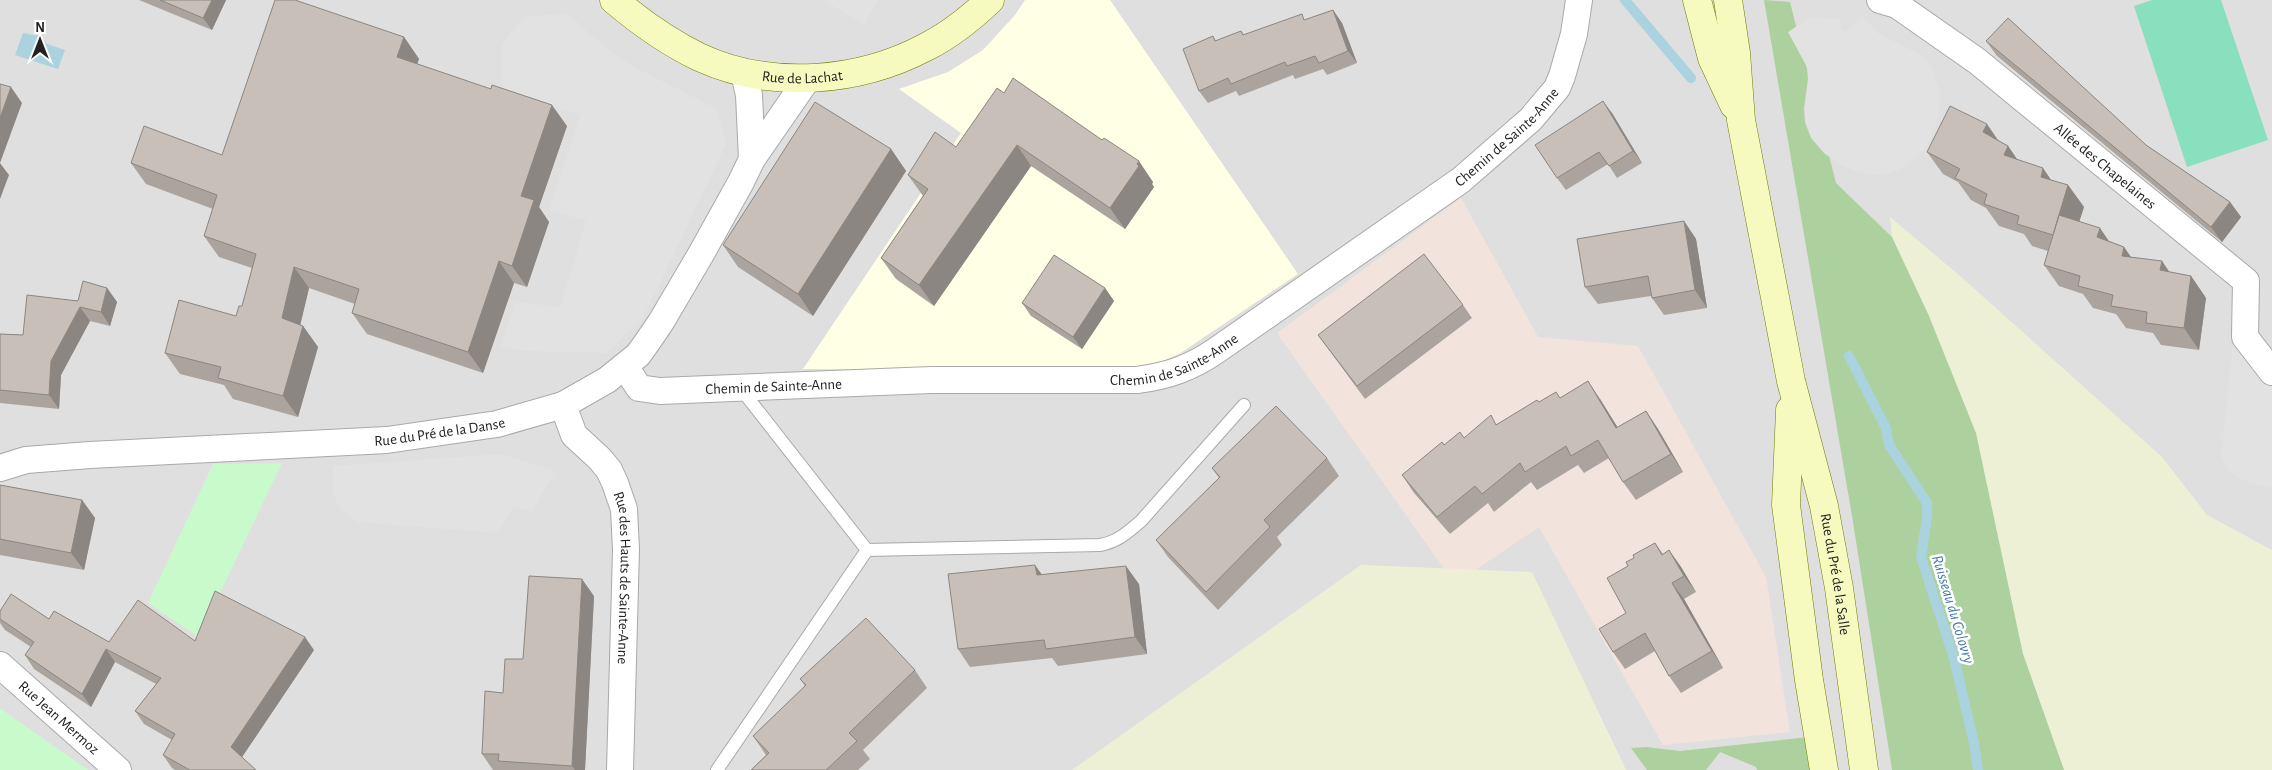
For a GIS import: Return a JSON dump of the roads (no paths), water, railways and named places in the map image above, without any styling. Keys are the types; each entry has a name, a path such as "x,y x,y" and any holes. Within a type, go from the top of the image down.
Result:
{"main road":[{"name":"Rue de Lachat","path":"614,0 650,29 701,58 744,73 808,78 851,73 896,60 926,47 950,33 990,0"},
{"name":"Rue du Pré de la Salle","path":"1697,0 1712,58 1741,120"},
{"name":"Rue du Pré de la Salle","path":"1728,0 1736,53 1741,120 1791,381 1824,506 1839,588 1859,769"},
{"name":"Rue du Pré de la Salle","path":"1791,381 1786,504 1809,680 1824,770"}],"street":[{"name":"Chemin de Sainte-Anne","path":"625,366 639,388 646,390 741,389 931,380 1137,380 1172,374 1199,363 1460,180 1531,119 1557,88 1562,76 1572,42 1579,0"},
{"name":"Allée des Chapelaines","path":"1880,0 1897,5 1977,61 2246,281 2245,337 2272,372"},
{"name":"Rue du Pré de la Danse","path":"744,73 749,95 752,159"},
{"name":"Rue du Pré de la Danse","path":"0,468 26,460 387,440 497,424 540,414 563,405 607,380 638,355 662,322 737,190 752,159 808,78"},
{"name":"Rue des Hauts de Sainte-Anne","path":"563,405 574,435 609,470 616,483 624,509 626,550 620,770"},
{"name":"Rue Jean Mermoz","path":"0,665 118,770"}],"lane":[{"path":"741,389 867,550"},
{"path":"867,550 1100,545 1112,543 1124,536 1140,521 1244,405"},
{"path":"717,770 867,550"}],"water":[{"path":"23,33 41,36 47,44 65,50 58,69 15,55"}],"waterway":[{"name":"Ruisseau du Colovry","path":"1625,0 1691,78"},
{"name":"Ruisseau du Colovry","path":"1849,356 1886,428 1889,445 1927,503 1927,517 1921,557 1954,658 1974,743 1978,770"}]}
